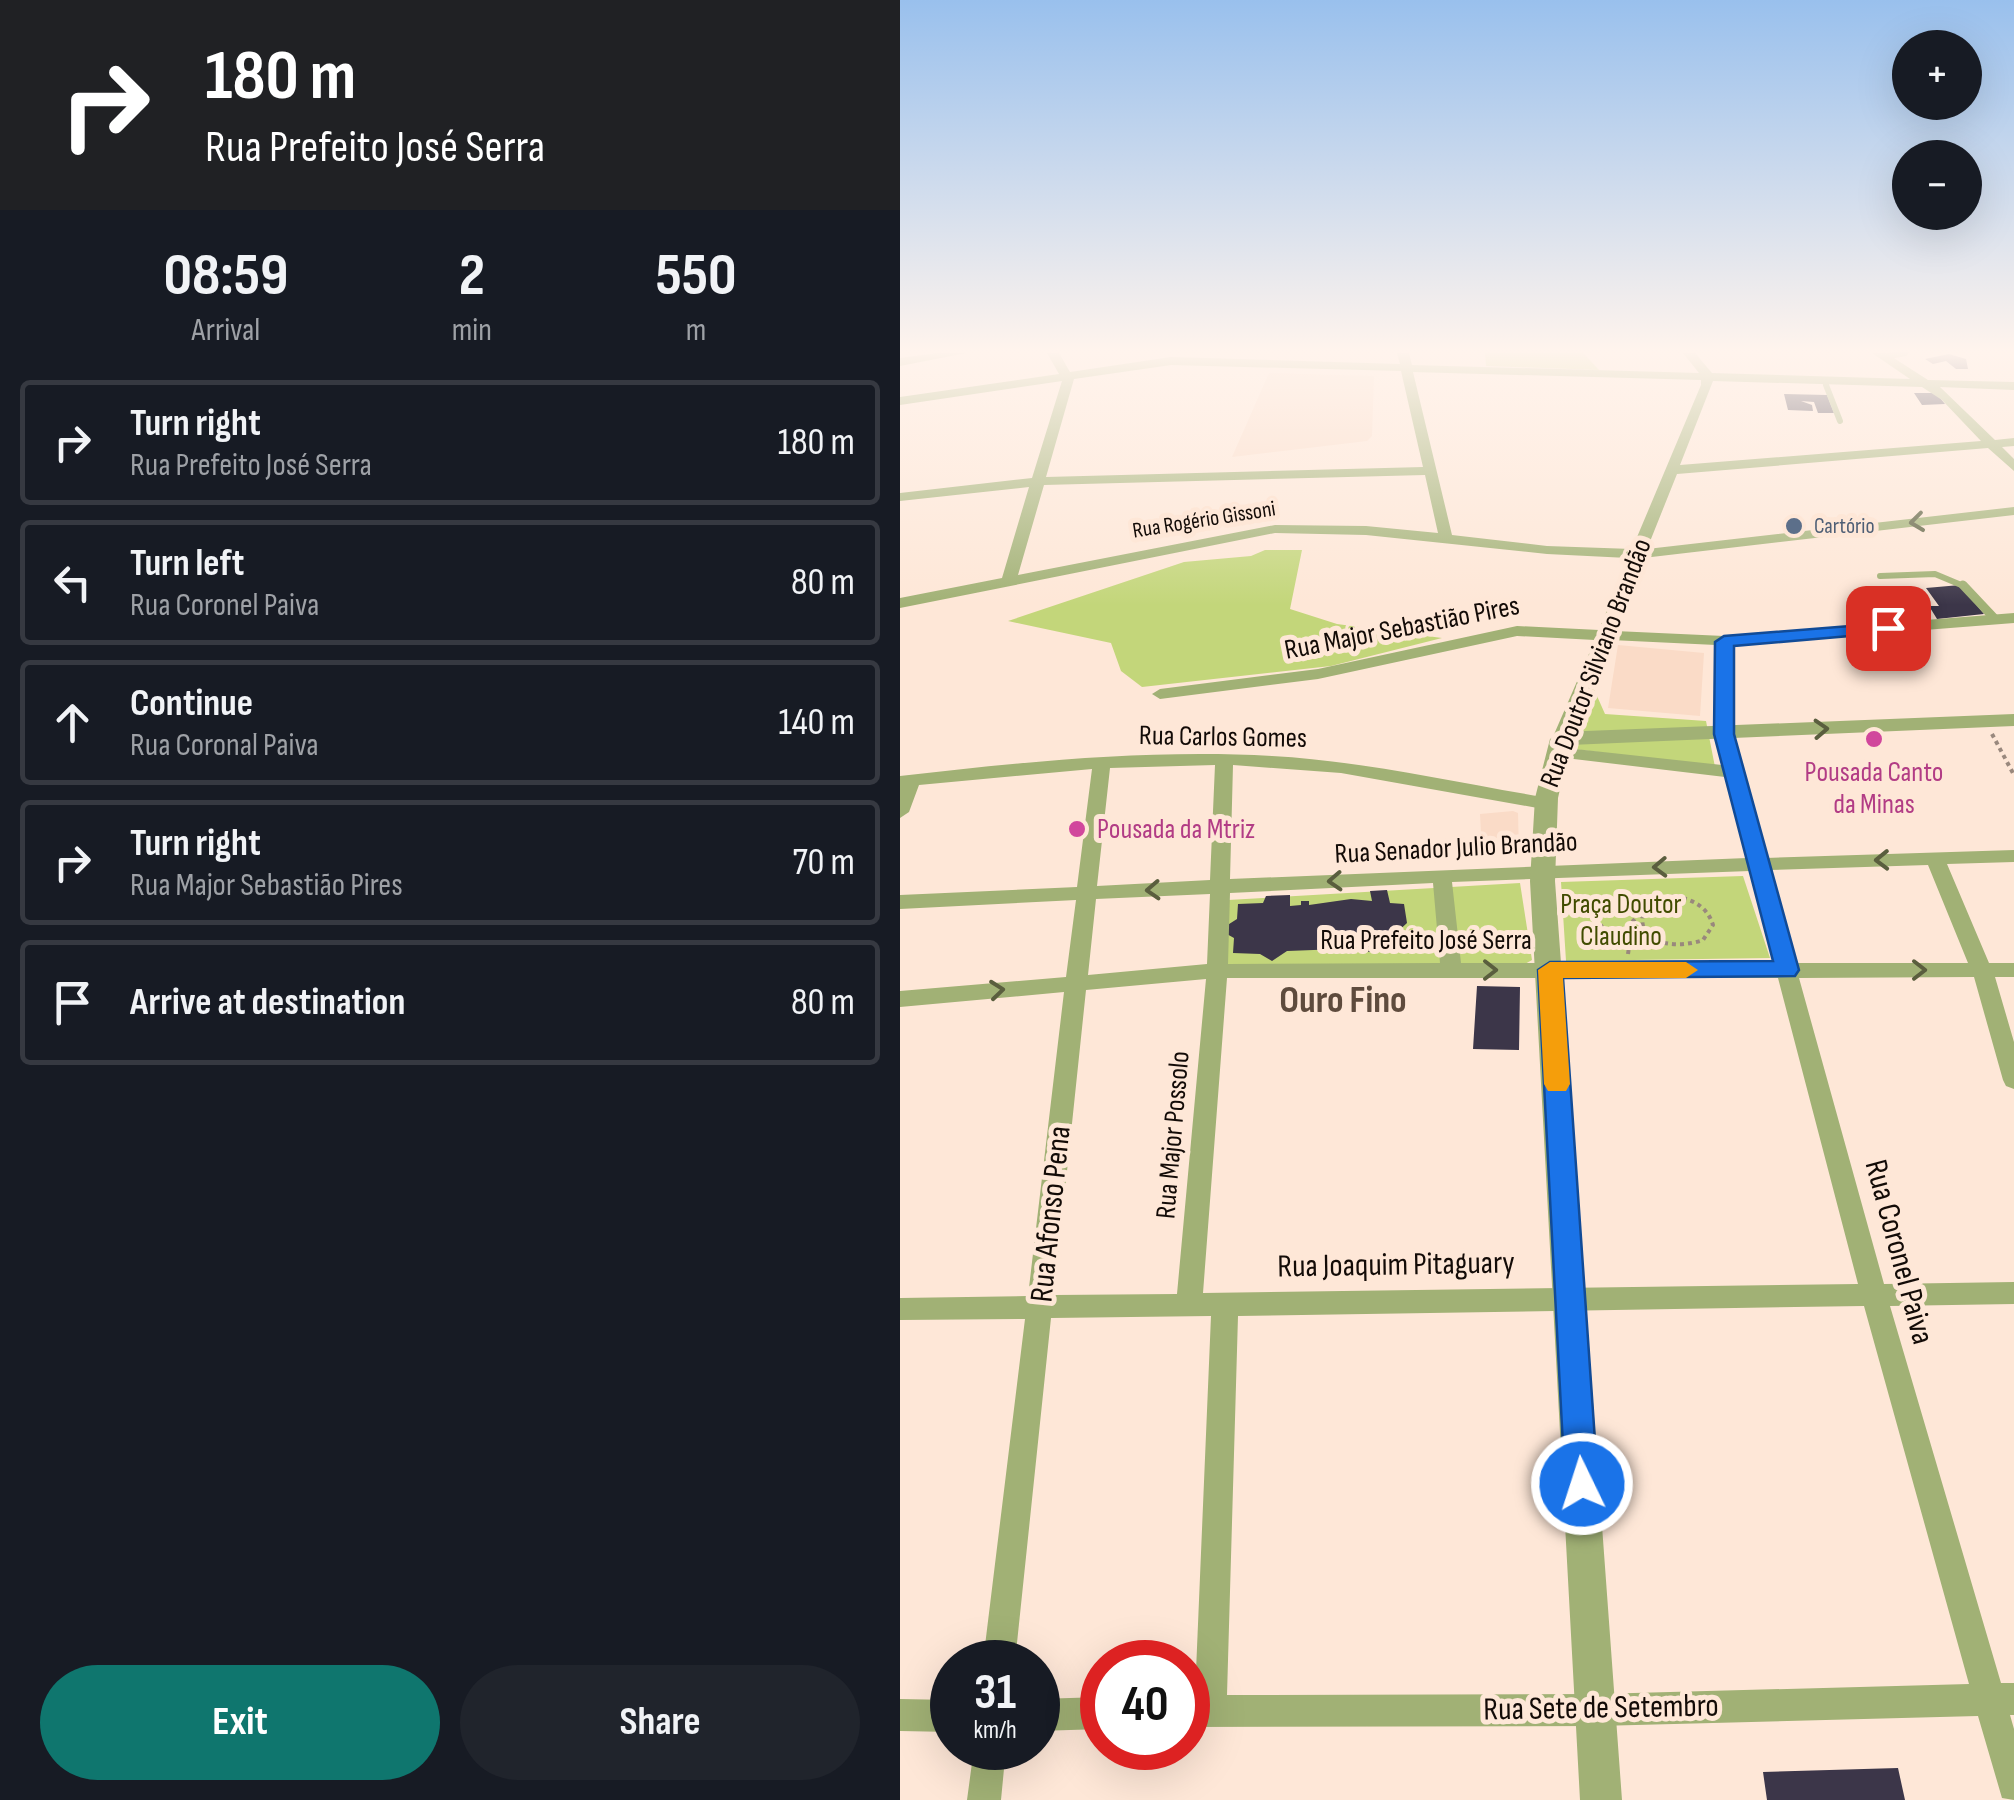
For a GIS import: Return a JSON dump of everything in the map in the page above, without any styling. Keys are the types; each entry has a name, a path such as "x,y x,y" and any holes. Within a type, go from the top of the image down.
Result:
{"street":[{"path":"1009,580 1049,437"},
{"path":"1422,437 1446,538"},
{"name":"Rua Doutor Silviano Brandão","path":"1601,1800 1550,970 1540,871 1544,803 1559,746 1608,633 1684,437"},
{"path":"1986,437 2014,468"},
{"path":"1670,470 2014,442"},
{"path":"900,496 1035,482 1430,471"},
{"name":"Rua Rogério Gissoni","path":"900,603 1275,529 1446,538 1589,554 1638,554 2014,511"},
{"name":"Rua Major Sebastião Pires","path":"1160,694 1318,674 1517,631 1724,642 2014,618"},
{"name":"Rua Coronel Paiva","path":"1724,642 1724,734 1733,772 1874,1296 2002,1700 2014,1786"},
{"path":"1559,746 2014,720"},
{"path":"1559,746 1733,772"},
{"name":"Rua Carlos Gomes","path":"906,781 1100,765 1224,760 1344,769 1544,803"},
{"name":"Rua Major Possolo","path":"1189,1304 1218,971 1224,760"},
{"name":"Rua Afonso Pena","path":"1002,1640 1100,765"},
{"path":"900,812 906,781"},
{"name":"Rua Senador Julio Brandão","path":"900,902 1757,862 2014,856"},
{"path":"1935,858 1982,970 2014,1080"},
{"path":"1442,876 1451,970"},
{"name":"Rua Prefeito José Serra","path":"900,999 1218,971 2014,970"},
{"name":"Rua Joaquim Pitaguary","path":"900,1308 2014,1293"},
{"path":"1203,1640 1225,1304"},
{"name":"Rua Sete de Setembro","path":"1210,1710 1596,1710 2002,1700"},
{"path":"900,1715 930,1716"},
{"path":"984,1800 987,1770"}],"lane":[{"path":"1880,576 1953,574 1996,620"}],"path":[{"path":"1986,721 2014,776"},
{"path":"1626,969 1633,921 1641,912 1654,900 1683,897 1706,909 1713,925 1703,940 1668,944 1642,927 1641,912"},
{"path":"1543,903 1567,900 1592,909 1626,969"}],"shaded area":[{"path":"1241,437 1371,437 1367,441 1232,457"},
{"path":"1618,645 1704,653 1700,716 1608,708"},
{"path":"1518,813 1519,852 1482,852 1480,814"}],"green space":[{"path":"1265,550 1302,550 1290,609 1337,624 1442,638 1331,666 1142,687 1121,671 1111,643 1008,621 1184,562 1251,556"},
{"path":"1593,687 1605,714 1706,721 1715,767 1566,748"},
{"name":"Praça Doutor Claudino","path":"1743,876 1770,958 1566,961 1561,882"},
{"path":"1520,883 1532,960 1523,965 1225,968 1228,900"}],"building":[{"path":"1960,585 1984,614 1937,619 1929,606 1939,606 1926,588"},
{"path":"1387,890 1390,903 1404,904 1407,923 1395,934 1388,952 1368,952 1370,947 1354,947 1352,954 1340,949 1287,951 1272,961 1260,954 1233,953 1234,938 1225,933 1226,926 1237,919 1238,904 1263,903 1266,896 1290,895 1290,906 1301,905 1301,901 1309,901 1309,905 1351,899 1372,901 1370,891"},
{"path":"1477,986 1520,987 1519,1050 1473,1049"},
{"path":"1898,1768 1905,1800 1767,1800 1763,1772"}],"slow traffic":[{"path":"1557,1084 1550,970 1686,970"}],"place":[{"name":"Cartório","path":"1794,526"},
{"name":"Pousada Canto da Minas","path":"1874,739"},
{"name":"Pousada da Mtriz","path":"1077,829"}],"district":[{"name":"Ouro Fino","path":"1343,1000"}],"route":[{"path":"1582,1484 1550,970 1787,970 1724,734 1724,642 1888,628"}]}
